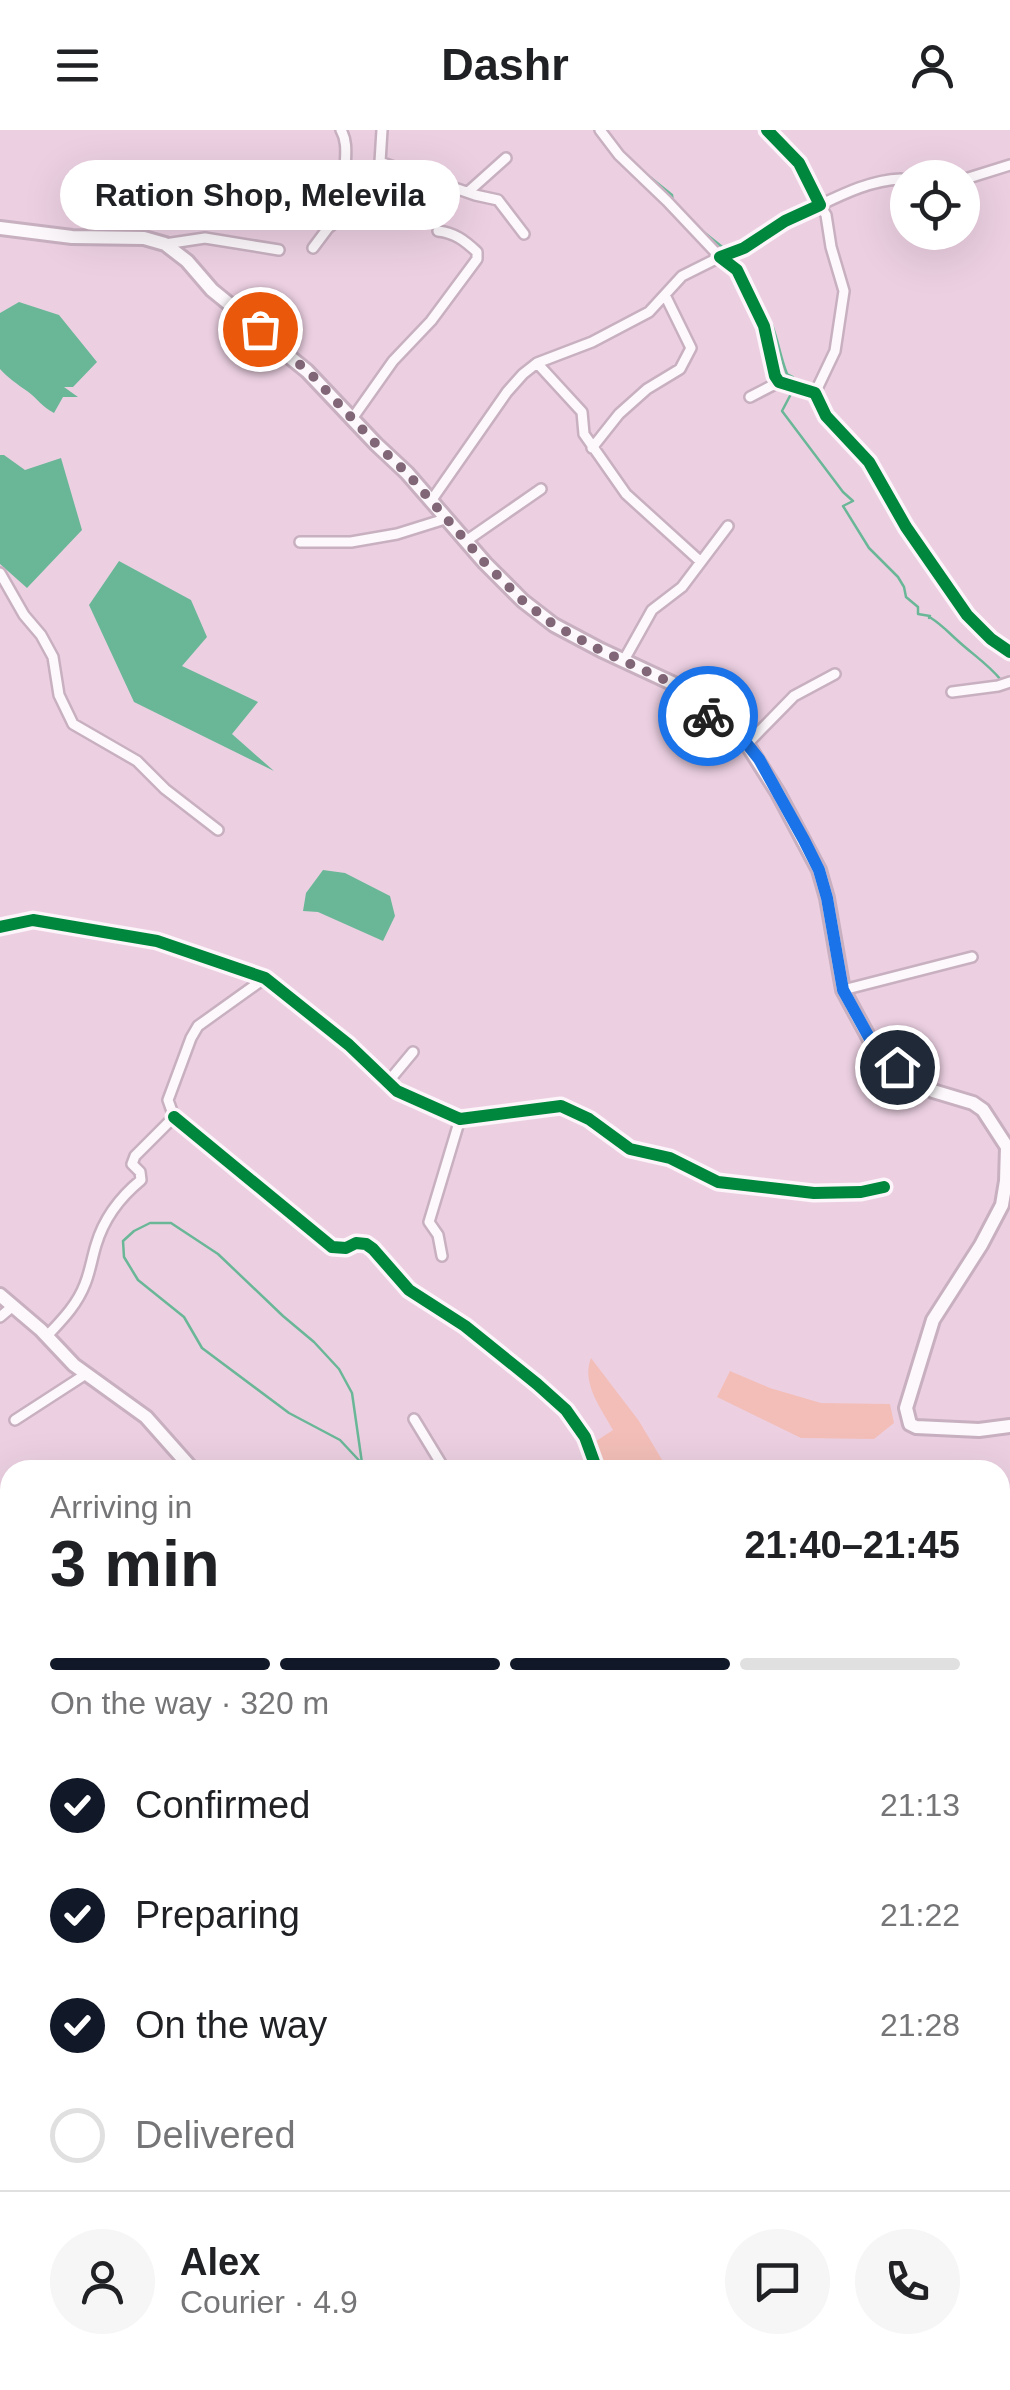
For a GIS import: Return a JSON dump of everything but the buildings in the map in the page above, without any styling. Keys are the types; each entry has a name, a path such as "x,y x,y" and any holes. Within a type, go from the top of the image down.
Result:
{"main road":[{"path":"0,228 144,238 165,244 212,290 308,371 407,473 502,581 554,625 674,684 704,714 747,744 819,870 843,990 876,1050 918,1083 983,1110 1006,1147 1002,1205 932,1320 906,1408 910,1424 916,1427 979,1430 1010,1426"},
{"path":"0,1295 86,1374 146,1417 184,1460"}],"street":[{"path":"341,130 347,141 345,172 349,190 362,205"},
{"path":"313,248 336,222 362,205 368,182 380,162 382,130"},
{"path":"600,130 619,155 720,257 738,270 759,314 779,382"},
{"path":"767,130 798,164 826,215 844,291 835,351 815,393"},
{"path":"468,192 506,158"},
{"path":"380,162 498,200 524,234"},
{"path":"980,174 1010,165"},
{"path":"431,501 506,392 537,363 629,324 649,312 682,276 744,248 785,220 850,191 890,181"},
{"path":"333,196 336,222"},
{"path":"352,419 393,361 431,321 477,260 476,252 465,241 438,230"},
{"path":"165,244 205,238 279,250"},
{"path":"592,448 618,414 680,368 692,348 665,295"},
{"path":"537,363 582,412 584,434 626,494 701,562"},
{"path":"750,397 779,382 815,393 826,416 870,462 906,528 960,606 1010,652"},
{"path":"466,541 541,489"},
{"path":"300,542 351,542 397,534 446,518"},
{"path":"624,660 652,610 682,587 728,526"},
{"path":"0,573 53,657 59,695 73,724 137,761 165,789 218,830"},
{"path":"747,744 794,696 836,674"},
{"path":"952,692 1010,682"},
{"path":"0,927 33,920 157,941 265,978 349,1045 397,1091 460,1119 561,1106 630,1149 670,1158 718,1182 814,1193 861,1192 884,1187"},
{"path":"843,990 972,956"},
{"path":"265,978 198,1026 168,1100 174,1117 332,1247 346,1248 356,1243 374,1249 409,1290 465,1326 566,1410 585,1437 593,1460"},
{"path":"388,1082 412,1052"},
{"path":"46,1336 70,1312 86,1284 104,1222 141,1180 140,1172 132,1164 136,1156 174,1117"},
{"path":"442,1256 438,1235 429,1222 460,1119"},
{"path":"0,1317 13,1306"},
{"path":"15,1420 86,1374"},
{"path":"414,1418 438,1460"}],"shaded area":[{"path":"19,302 59,315 97,362 73,387 64,387 78,397 63,397 54,413 0,369 0,313"},
{"path":"0,455 25,470 61,458 82,530 27,588 0,564"},
{"path":"119,561 191,600 207,637 182,666 258,702 232,734 274,771 134,702 89,605"},
{"path":"323,870 345,873 390,896 395,916 383,941 318,912 303,911 306,893"},
{"path":"591,1358 639,1421 662,1460 599,1460 593,1443 613,1430 590,1386"},
{"path":"730,1371 821,1403 890,1404 894,1423 874,1439 801,1438 717,1397"}],"waterway":[{"path":"635,165 672,195 685,215"},
{"path":"701,230 726,250"},
{"path":"756,300 773,327 787,374 796,383"},
{"path":"792,392 782,411 853,501 843,506 869,548 898,577 906,597 918,607 918,614 929,618"},
{"path":"931,618 1001,680"},
{"path":"359,1460 340,1440 289,1413 202,1348 184,1317 138,1280 124,1257 123,1241 150,1223 171,1223 218,1254 314,1342 339,1369 352,1393 362,1460"}],"cycle path":[{"path":"767,130 799,163 820,205 785,221 744,248 720,257 737,270 764,326 775,376 779,382 815,393 826,416 869,462 906,527 967,615 1010,652"},
{"path":"0,927 33,920 157,941 265,978 349,1045 397,1091 460,1119 561,1106 589,1119 630,1149 670,1158 718,1182 814,1193 861,1192 884,1187"},
{"path":"174,1117 332,1247 346,1248 356,1243 373,1249 409,1290 465,1326 566,1410 585,1437 593,1460"}],"way so far":[{"path":"260,329 308,371 407,473 523,601 554,625 674,684 708,716"}],"place":[{"name":"Ration Shop, Melevila","path":"260,329"}],"route":[{"path":"708,716 734,732 759,759 804,840 827,898 843,990 876,1050 897,1067"}]}
